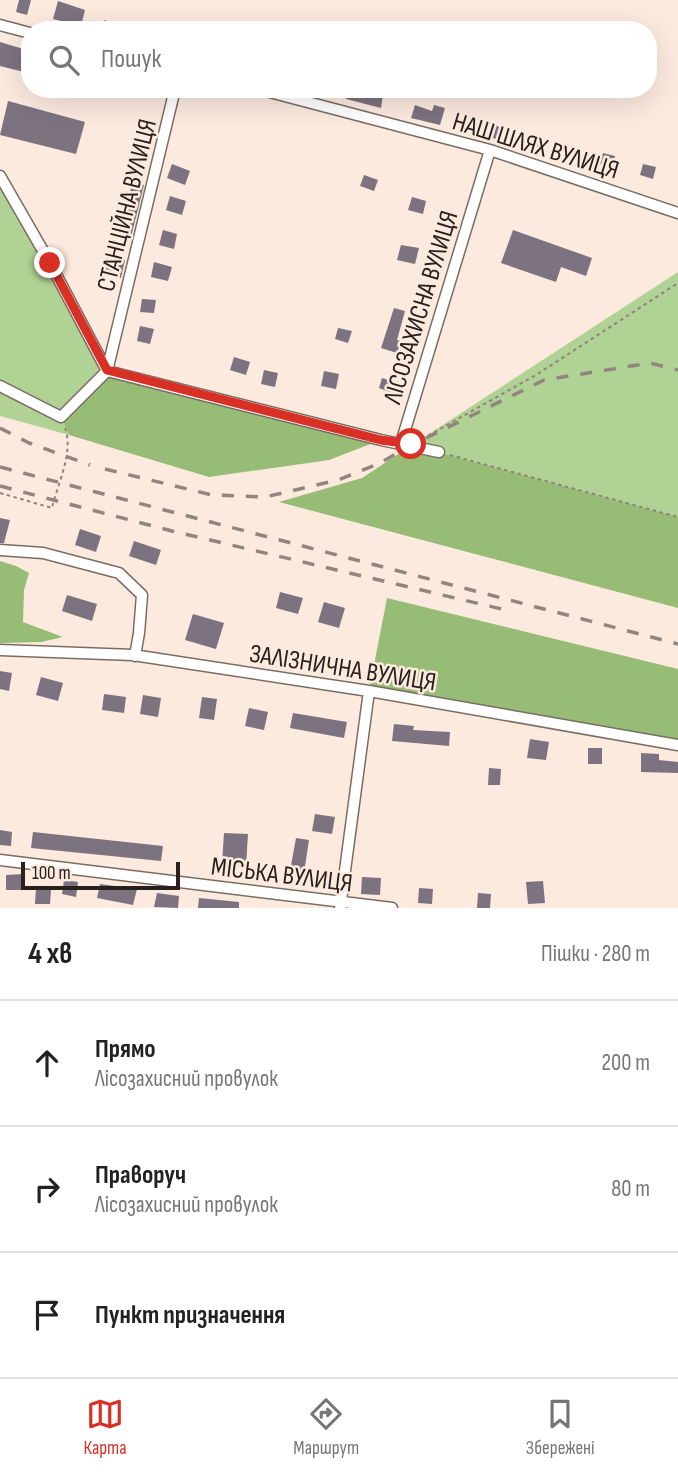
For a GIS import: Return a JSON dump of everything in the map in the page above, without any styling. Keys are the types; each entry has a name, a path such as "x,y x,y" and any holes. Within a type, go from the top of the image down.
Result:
{"street":[{"path":"0,25 21,31"},
{"name":"СТАНЦІЙНА ВУЛИЦЯ","path":"107,370 173,98"},
{"name":"НАШ ШЛЯХ ВУЛИЦЯ","path":"292,98 490,150 678,213"},
{"name":"ЛІСОЗАХИСНА ВУЛИЦЯ","path":"439,452 406,444 490,150"},
{"path":"0,176 107,370 406,444"},
{"path":"0,386 61,418 107,370"},
{"path":"0,550 43,553 119,573 142,595 135,656"},
{"name":"ЗАЛІЗНИЧНА ВУЛИЦЯ","path":"0,650 135,656 369,691 678,746"},
{"path":"340,905 369,691"},
{"name":"МІСЬКА ВУЛИЦЯ","path":"0,860 340,905 392,908"}],"path":[{"path":"406,444 536,375 678,283"},
{"path":"0,493 52,508 67,456 69,435 61,418"},
{"path":"439,452 678,517"}],"green space":[{"path":"0,176 107,371 61,417 69,435 0,416"},
{"path":"678,272 678,517 412,445"},
{"path":"107,371 381,440 329,460 209,477 69,435 61,417"},
{"path":"412,445 678,517 678,608 279,502 362,478"},
{"path":"0,561 29,573 24,590 23,622 63,637 41,642 0,643"},
{"path":"387,598 678,669 678,745 369,691"}],"building":[{"path":"19,0 31,0 27,15 16,12"},
{"path":"58,1 85,10 82,21 53,19"},
{"path":"0,42 21,48 21,71 0,66"},
{"path":"346,98 382,98 381,108"},
{"path":"8,101 85,122 76,154 0,135"},
{"path":"415,105 432,111 434,105 445,108 440,125 411,118"},
{"path":"484,120 513,133 508,145 491,137 489,141 477,135"},
{"path":"533,139 545,142 541,155 529,152"},
{"path":"603,153 615,156 612,168 599,164"},
{"path":"172,164 190,171 185,185 167,178"},
{"path":"643,164 656,167 653,179 640,175"},
{"path":"364,175 378,180 374,191 360,186"},
{"path":"133,182 144,185 131,237 115,233"},
{"path":"170,196 186,201 182,215 166,210"},
{"path":"412,197 426,201 423,214 408,210"},
{"path":"163,230 177,234 174,249 159,245"},
{"path":"513,230 592,258 586,276 561,267 556,282 501,263"},
{"path":"401,245 419,248 415,264 397,260"},
{"path":"107,255 125,260 121,278 102,273"},
{"path":"154,262 172,267 168,281 151,277"},
{"path":"142,299 156,300 154,313 140,312"},
{"path":"394,308 405,311 397,340 401,341 397,353 381,348"},
{"path":"140,326 154,329 150,344 137,341"},
{"path":"338,328 352,331 348,343 335,339"},
{"path":"234,357 250,362 246,375 230,370"},
{"path":"264,370 278,373 275,387 261,384"},
{"path":"324,371 339,374 336,389 321,386"},
{"path":"382,378 395,382 392,393 379,388"},
{"path":"0,518 10,520 4,543 0,543"},
{"path":"80,529 101,536 96,552 75,545"},
{"path":"134,541 161,550 156,565 129,556"},
{"path":"280,592 303,598 298,614 276,608"},
{"path":"67,595 97,604 92,621 62,611"},
{"path":"324,602 345,608 339,628 318,622"},
{"path":"193,614 224,623 216,649 185,640"},
{"path":"0,671 12,673 9,691 0,689"},
{"path":"41,677 63,683 58,701 36,695"},
{"path":"104,694 126,697 124,713 102,710"},
{"path":"143,695 161,698 158,717 140,714"},
{"path":"202,697 217,699 214,720 199,718"},
{"path":"249,708 268,712 264,730 245,726"},
{"path":"293,713 347,722 344,738 290,728"},
{"path":"394,724 414,726 413,730 450,732 449,746 392,741"},
{"path":"530,739 549,742 546,760 527,758"},
{"path":"588,748 602,748 602,764 588,764"},
{"path":"641,753 659,754 659,760 678,762 678,773 641,772"},
{"path":"489,768 501,769 500,785 488,785"},
{"path":"315,814 335,817 332,834 312,831"},
{"path":"0,830 12,832 11,846 0,845"},
{"path":"33,832 163,846 161,861 31,848"},
{"path":"224,833 248,834 246,866 222,864"},
{"path":"296,838 309,840 304,873 290,871"},
{"path":"22,874 22,890 6,890 6,875"},
{"path":"362,877 381,878 380,895 361,894"},
{"path":"64,880 78,882 76,897 62,894"},
{"path":"543,881 545,903 528,904 526,882"},
{"path":"100,884 137,889 133,905 97,898"},
{"path":"36,888 51,889 50,904 35,904"},
{"path":"419,888 433,889 432,904 418,903"},
{"path":"157,893 179,896 178,908 154,907"},
{"path":"478,893 491,894 490,908 477,908"},
{"path":"199,898 239,902 239,908 198,908"}],"railway":[{"path":"105,469 212,495 265,497 338,480 378,464 544,380 650,363 678,370"},
{"path":"0,428 29,443 90,465"},
{"path":"0,467 678,644"},
{"path":"0,486 172,531 510,611"}],"route":[{"path":"50,263 107,370 381,440 411,444"}]}
